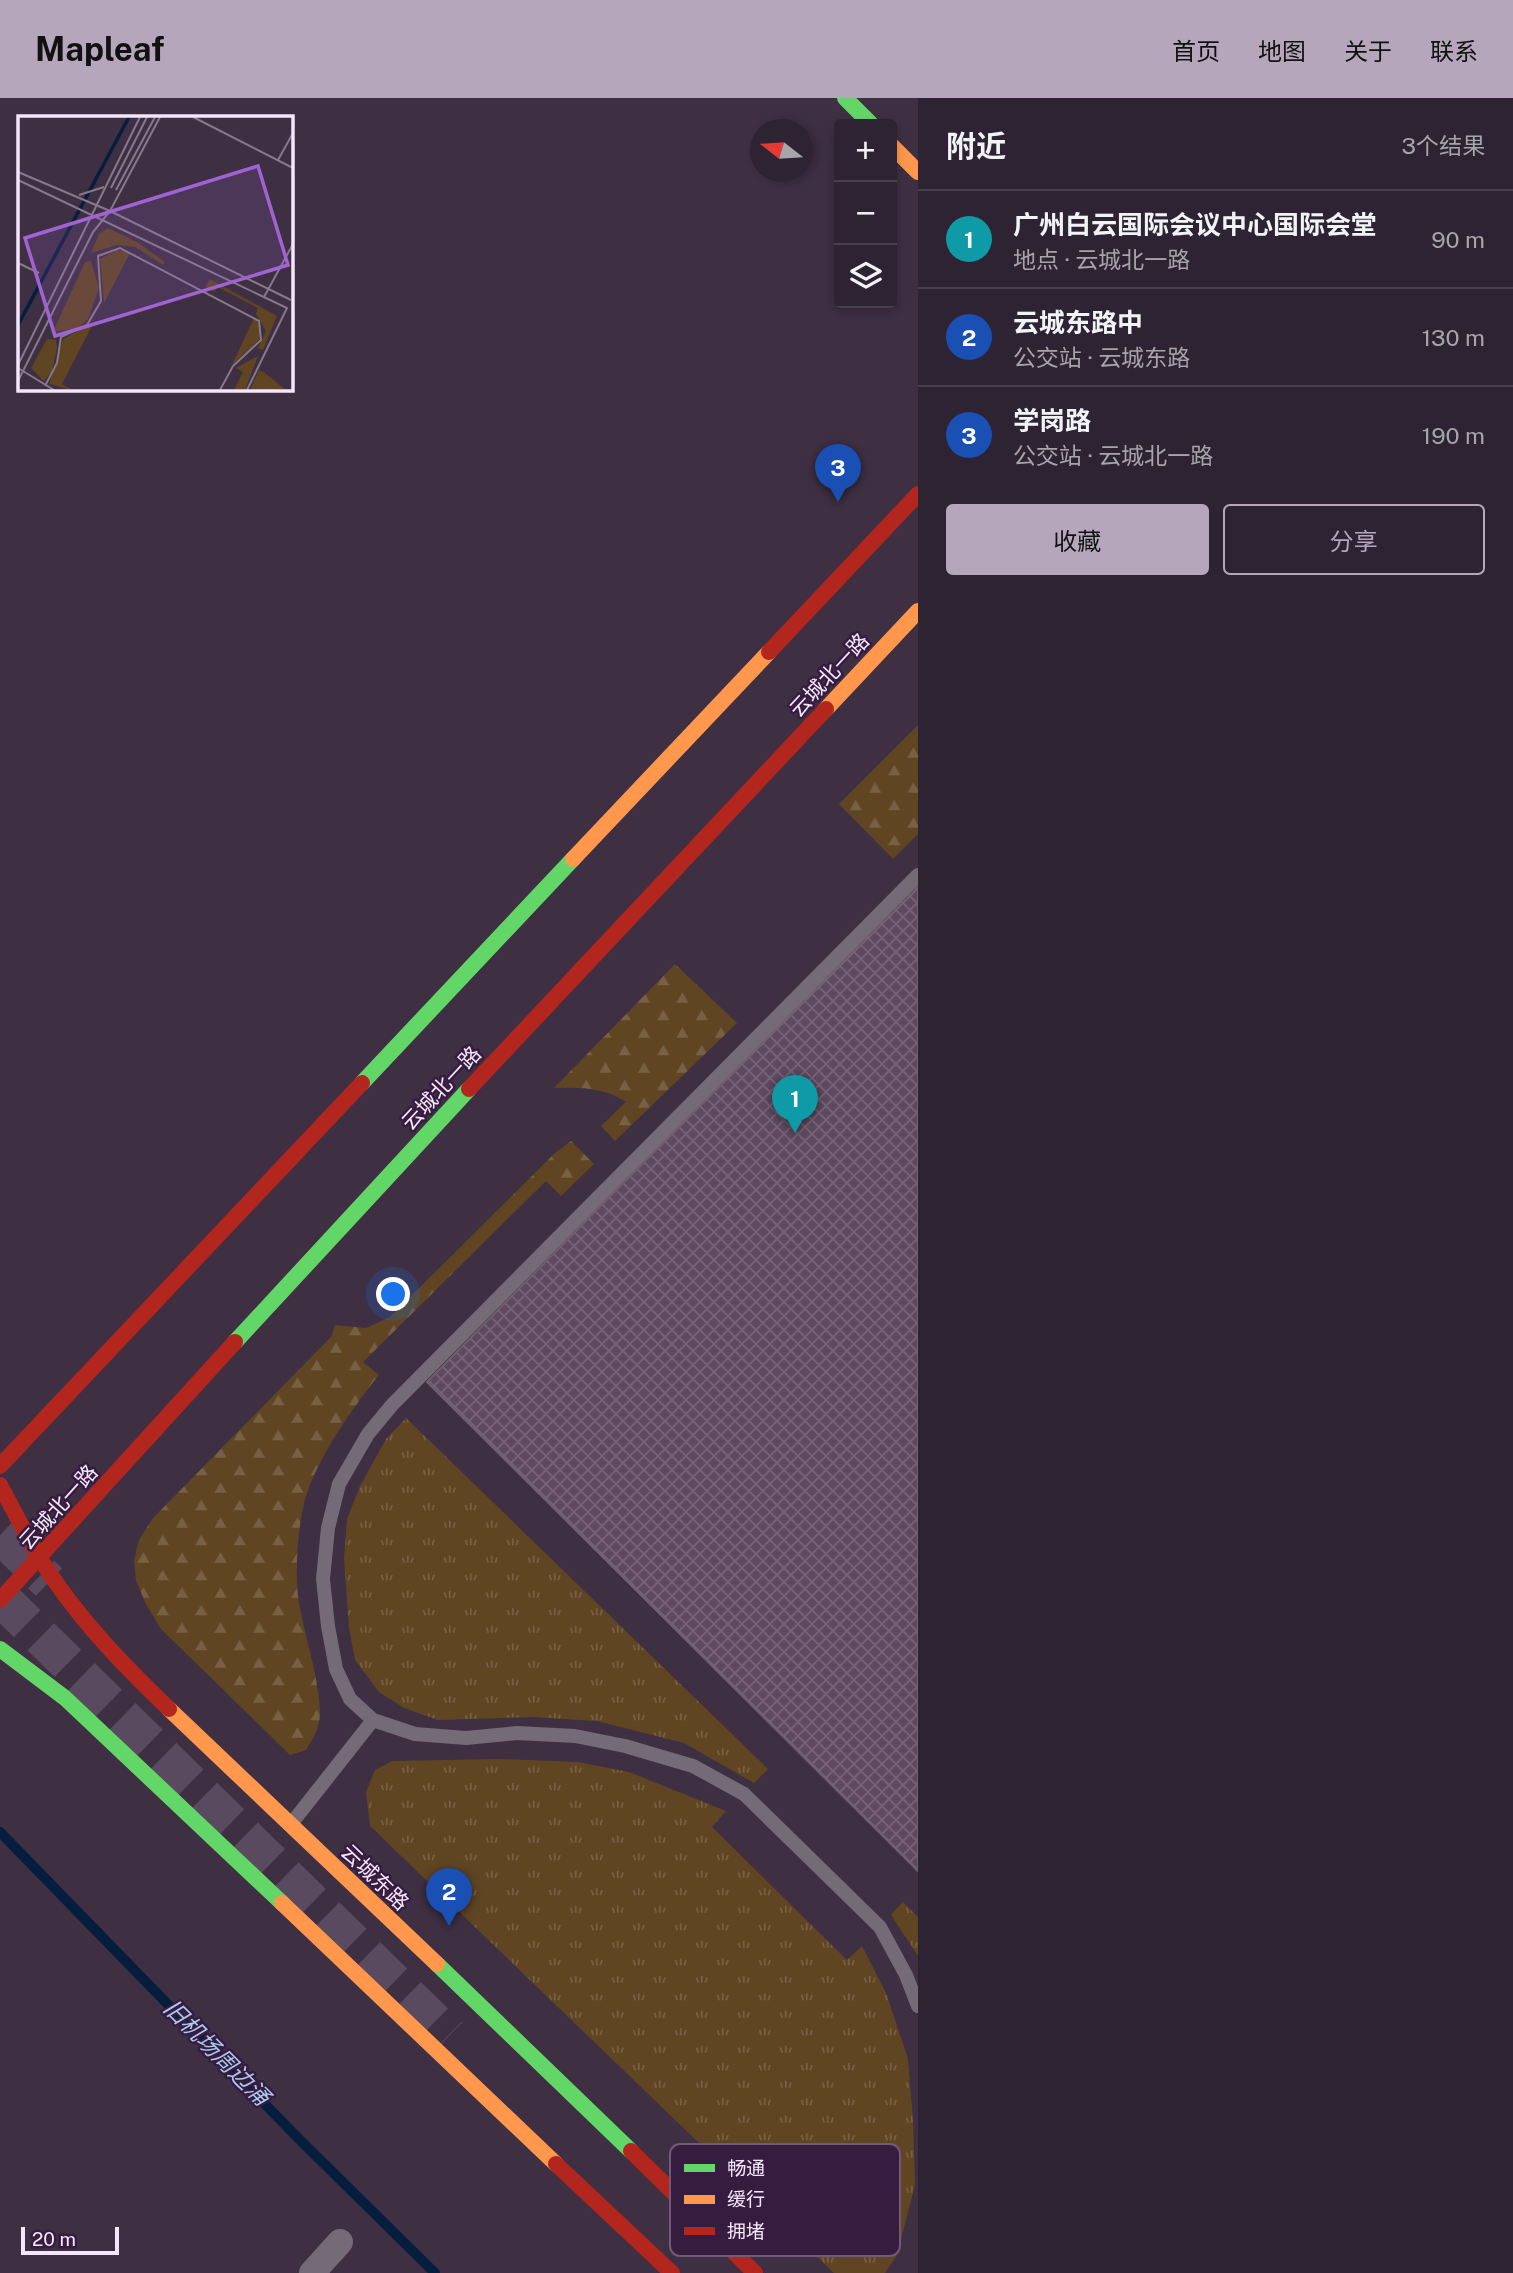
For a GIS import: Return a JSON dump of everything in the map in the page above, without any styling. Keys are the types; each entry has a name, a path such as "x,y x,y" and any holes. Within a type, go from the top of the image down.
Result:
{"main road":[{"path":"845,98 866,119"},
{"path":"897,150 918,172"},
{"path":"0,1466 918,494"},
{"name":"云城北一路","path":"0,1600 365,1200 918,611"},
{"name":"云城东路","path":"0,1485 40,1558 80,1615 130,1672 670,2190"},
{"path":"0,1649 65,1698 672,2273"},
{"name":"云城东路","path":"738,2256 755,2273"}],"street":[{"path":"312,2273 340,2242"}],"lane":[{"path":"918,876 392,1405 368,1434 339,1484 328,1528 323,1579 336,1669 350,1699 373,1720 415,1734 466,1738 517,1733 575,1736 625,1746 693,1766 744,1794 880,1927 906,1975 918,2006"},
{"path":"290,1825 373,1720"}],"green space":[{"path":"918,725 918,834 893,859 839,804"},
{"path":"675,964 737,1023 615,1141 601,1126 626,1102 600,1091 554,1088"},
{"path":"571,1141 594,1164 561,1196 546,1181 363,1362 379,1375 346,1419 325,1454 309,1488 302,1514 297,1585 320,1714 316,1733 306,1750 290,1755 161,1629 136,1581 134,1560 139,1540 153,1518 331,1337 335,1325 366,1328 390,1317 555,1153"},
{"path":"406,1418 768,1769 754,1783 684,1743 597,1721 533,1717 438,1720 404,1708 379,1692 355,1660 349,1628 344,1558 347,1519 360,1486 386,1439"},
{"path":"499,1759 578,1762 629,1772 726,1811 712,1827 847,1960 862,1946 886,1993 908,2059 913,2120 915,2185 900,2243 900,2144 700,2144 370,1826 366,1792 375,1770 392,1761"},
{"path":"903,1902 918,1917 918,1956 891,1915"},
{"path":"816,2256 896,2256 885,2273 834,2273"}],"building":[{"path":"918,884 918,1871 427,1382"}],"waterway":[{"name":"旧机场周边涌","path":"0,1832 299,2139 435,2273"}],"tunnel":[{"path":"0,1535 49,1582"},
{"path":"0,1597 449,2036"}],"traffic: fast":[{"path":"845,98 866,119"},
{"path":"362,1083 573,859"},
{"path":"235,1342 469,1089"},
{"path":"0,1649 65,1698 282,1903"},
{"path":"437,1964 631,2151"}],"traffic: slow":[{"path":"897,151 918,172"},
{"path":"826,709 918,611"},
{"path":"573,859 769,652"},
{"path":"169,1709 437,1964"},
{"path":"282,1903 556,2164"}],"traffic: jam":[{"path":"769,652 918,494"},
{"path":"469,1089 826,709"},
{"path":"0,1466 362,1083"},
{"path":"0,1600 235,1342"},
{"path":"0,1485 39,1557 67,1598 116,1656 169,1709"},
{"path":"631,2151 670,2189"},
{"path":"556,2164 672,2273"},
{"path":"738,2256 755,2273"}],"place":[{"name":"学岗路","path":"838,502"},
{"name":"广州白云国际会议中心国际会堂","path":"795,1133"},
{"name":"云城东路中","path":"449,1926"}]}
